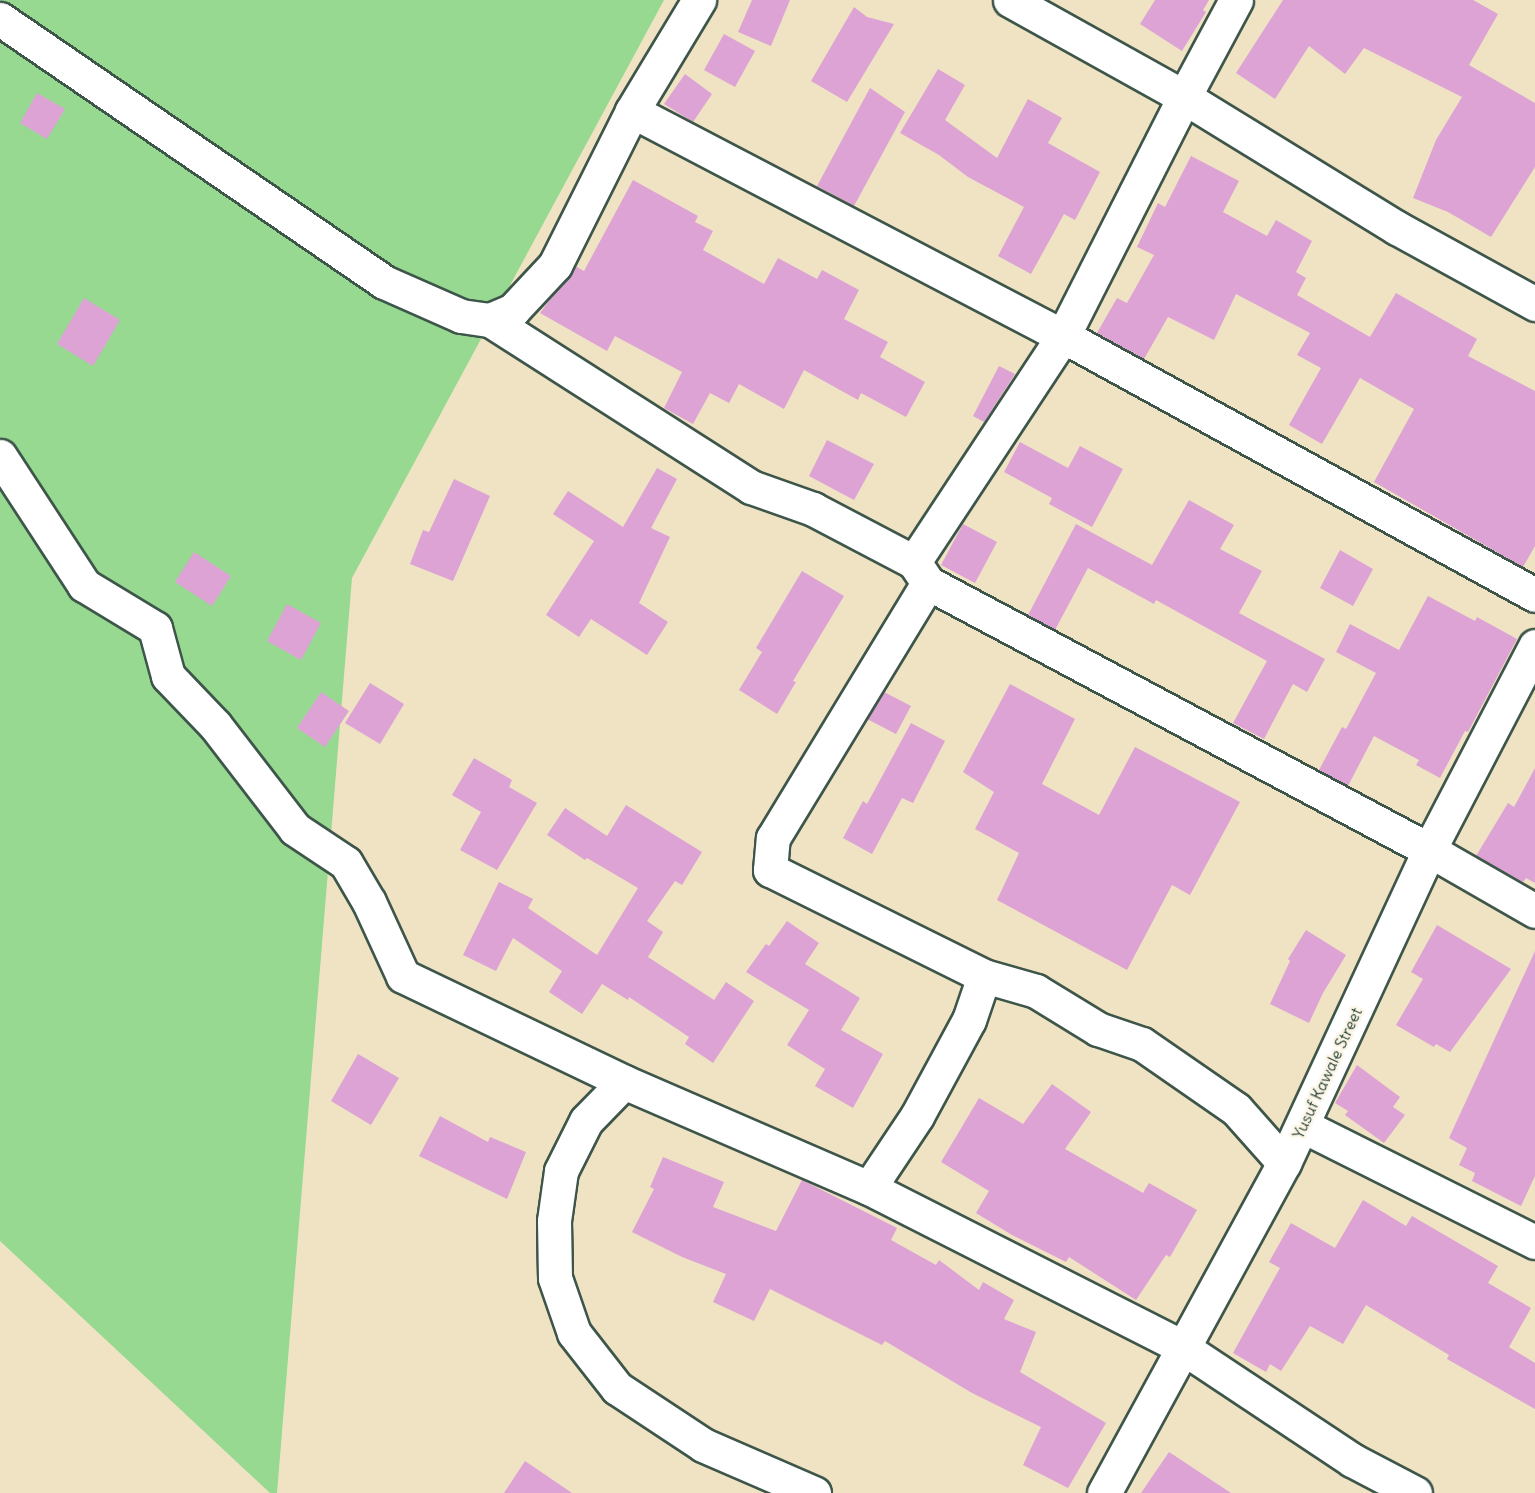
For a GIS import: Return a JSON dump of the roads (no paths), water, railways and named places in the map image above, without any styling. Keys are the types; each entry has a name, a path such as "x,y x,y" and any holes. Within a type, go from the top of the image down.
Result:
{"street":[{"path":"490,320 513,310 555,265 632,111 699,0"},
{"path":"1010,0 1184,97 1397,228 1535,304"},
{"path":"1236,0 1184,97 1064,336 921,572 773,838 770,870 984,976 1036,991 1098,1029 1142,1044 1236,1109 1284,1163"},
{"path":"0,19 384,282 461,316 490,320 751,487 813,509 921,572 1429,850 1535,911"},
{"path":"632,111 1064,336 1535,595"},
{"path":"0,456 84,585 155,628 168,676 215,725 295,829 346,863 369,902 403,976 624,1082 869,1188 1182,1347 1352,1460 1415,1493"},
{"name":"Yusuf Kawale Street","path":"1104,1493 1303,1126 1429,850 1535,646"},
{"path":"869,1188 917,1116 969,1020 984,976"},
{"path":"624,1082 586,1121 561,1171 554,1221 555,1278 574,1334 616,1388 703,1445 814,1493"},
{"path":"1303,1126 1535,1242"}]}
